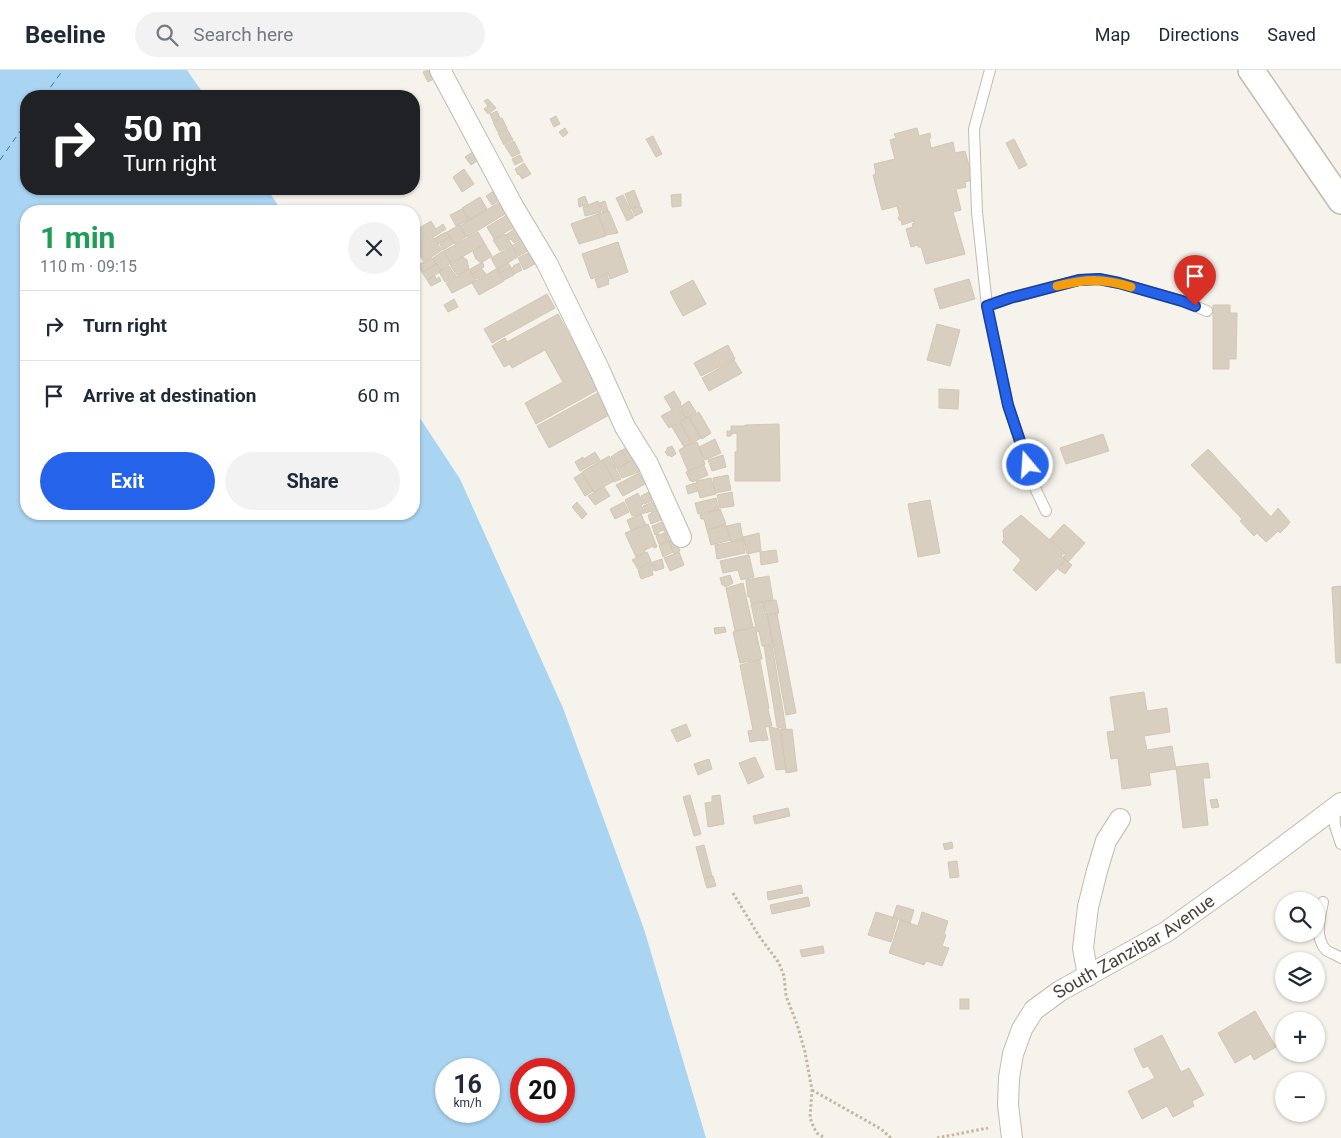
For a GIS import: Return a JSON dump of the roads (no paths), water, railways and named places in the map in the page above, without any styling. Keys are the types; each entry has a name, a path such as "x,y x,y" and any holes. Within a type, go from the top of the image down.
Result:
{"street":[{"path":"440,70 513,206 547,263 599,369 624,427 648,464 681,537"},
{"path":"1251,70 1341,201"},
{"name":"South Zanzibar Avenue","path":"1012,1131 1008,1105 1013,1054 1022,1029 1034,1010 1060,991 1166,932 1338,805"},
{"path":"1088,976 1083,948 1088,907 1106,841 1120,818"}],"lane":[{"path":"990,70 974,129 977,212 987,306 1008,405 1036,490 1046,511"},
{"path":"987,306 1079,280 1099,279 1182,301 1207,311"},
{"path":"1338,805 1335,826 1341,844"},
{"path":"1322,942 1326,950 1341,958"}],"water":[{"path":"0,70 187,70 201,90 20,90 20,195 271,195 278,205 20,205 20,520 420,520 420,418 460,479 563,708 644,929 706,1138 0,1138"}]}
